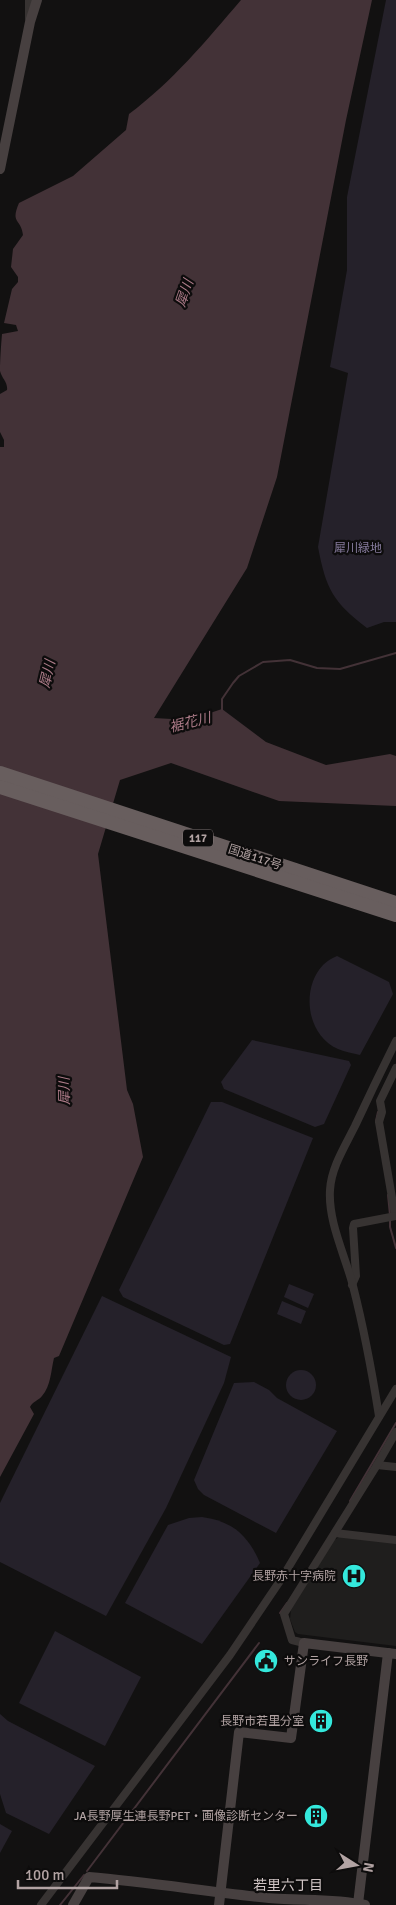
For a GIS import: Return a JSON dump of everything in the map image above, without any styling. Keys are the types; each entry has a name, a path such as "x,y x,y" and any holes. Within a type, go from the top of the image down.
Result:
{"highway":[{"name":"国道117号","path":"0,774 396,903"},
{"name":"国道117号","path":"0,787 396,915"}],"street":[{"path":"28,0 30,22"},
{"path":"0,170 2,149 22,69 30,22 37,0"},
{"path":"378,1416 368,1352 330,1206 330,1189 333,1174 341,1154 396,1041"},
{"path":"352,1285 356,1276 354,1224 392,1216 379,1122 380,1109 396,1068"},
{"path":"41,1905 230,1654 287,1570 396,1389"},
{"path":"72,1905 89,1877 298,1902 361,1904 392,1653 292,1640 284,1614 396,1432"},
{"path":"377,1465 396,1467"},
{"path":"335,1533 396,1540"},
{"path":"219,1905 239,1732 291,1738 304,1643"}],"shaded area":[{"name":"長野赤十字病院","path":"341,1536 396,1542 396,1646 298,1634 295,1632 290,1619 291,1610 334,1540"}],"green space":[{"name":"犀川緑地","path":"386,0 396,0 396,622 384,622 367,628 346,610 333,594 324,574 318,547 348,373 330,367 347,270 347,197"},
{"path":"337,956 389,982 393,994 360,1055 338,1049 327,1042 313,1022 310,1010 312,986 316,975 325,964"},
{"path":"252,1040 349,1061 351,1065 324,1124 315,1127 224,1089 221,1082"},
{"path":"211,1102 222,1102 313,1138 230,1344 224,1345 123,1297 119,1290"},
{"path":"289,1284 314,1294 308,1308 284,1297"},
{"path":"102,1296 231,1357 224,1383 166,1508 106,1616 0,1562 0,1503"},
{"path":"282,1301 306,1311 301,1324 277,1314"},
{"path":"301,1370 312,1374 316,1385 312,1396 301,1400 290,1396 286,1385 290,1374"},
{"path":"254,1382 269,1390 277,1398 337,1431 276,1533 204,1495 198,1489 194,1480 234,1383"},
{"path":"202,1517 222,1522 238,1531 250,1545 260,1563 202,1644 125,1603 168,1525 189,1518"},
{"path":"55,1631 141,1677 105,1746 19,1703"},
{"path":"0,1714 8,1721 95,1766 49,1834 6,1813 0,1794"},
{"path":"0,1824 12,1831 0,1853"}],"water":[{"path":"241,0 372,0 346,120 277,477 247,568 154,718 189,720 222,709 266,742 326,765 390,754 396,756 396,806 279,801 171,763 120,780 98,854 127,1090 133,1104 143,1157 59,1356 54,1358 47,1388 42,1396 30,1407 34,1414 0,1477 0,447 4,447 4,440 0,432 0,394 7,390 7,387 0,367 2,334 18,331 16,325 4,323 12,289 18,282 18,277 11,267 13,249 23,235 16,214 19,203 73,176 126,130 129,114 174,75 202,46"}],"waterway":[{"path":"222,711 222,699 233,683 239,676 263,662 290,660 317,668 340,669 396,653"},
{"path":"376,1121 378,1112"},
{"path":"388,1195 390,1215"},
{"path":"390,1220 396,1248"},
{"path":"350,1501 396,1423"},
{"path":"280,1613 287,1603"},
{"path":"87,1871 259,1643"},
{"path":"60,1905 84,1875"}],"place":[{"name":"長野赤十字病院","path":"354,1576"},
{"name":"サンライフ長野","path":"266,1661"},
{"name":"長野市若里分室","path":"321,1721"},
{"name":"JA長野厚生連長野PET・画像診断センター","path":"316,1816"}],"district":[{"name":"若里六丁目","path":"288,1885"}],"water label":[{"name":"犀川","path":"184,293"},
{"name":"犀川","path":"47,674"},
{"name":"裾花川","path":"190,722"},
{"name":"犀川","path":"64,1091"}]}
